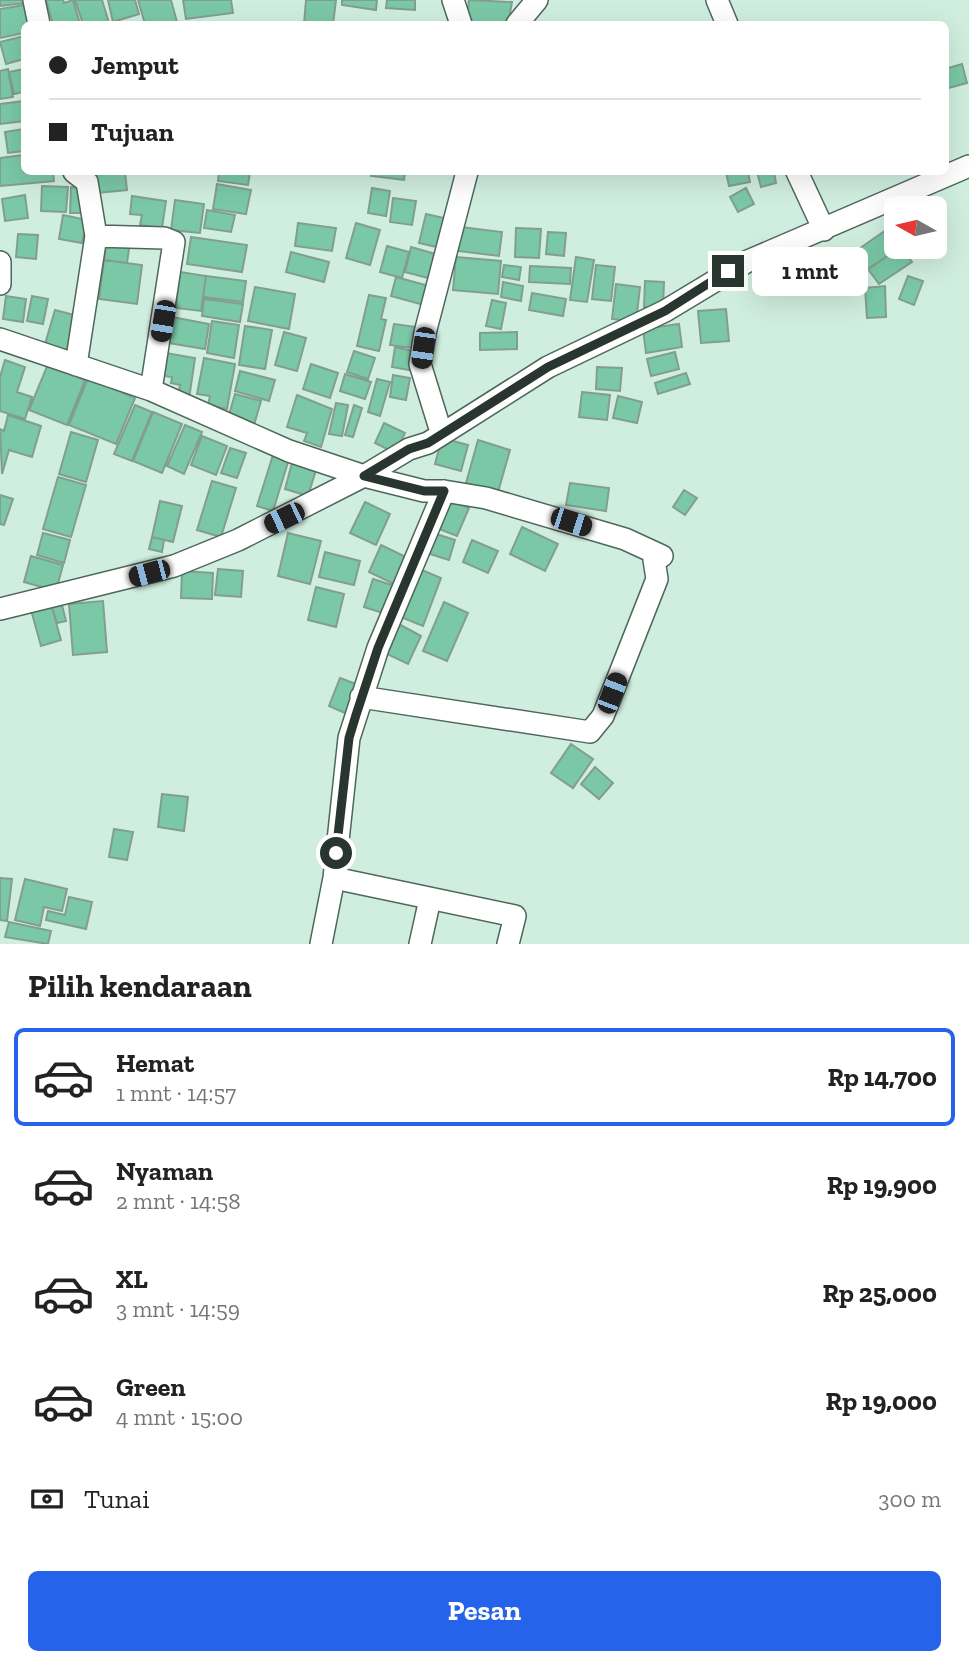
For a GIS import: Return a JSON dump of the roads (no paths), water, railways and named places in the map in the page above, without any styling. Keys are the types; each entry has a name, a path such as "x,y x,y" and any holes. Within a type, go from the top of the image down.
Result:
{"street":[{"path":"34,0 38,21"},
{"path":"453,0 460,21"},
{"path":"520,21 537,0"},
{"path":"717,0 726,21"},
{"path":"949,175 969,166"},
{"path":"76,365 96,236 87,182 78,175"},
{"path":"441,432 420,364 425,333 466,175"},
{"path":"798,175 824,230"},
{"path":"0,609 174,566 238,540 364,476 409,449 428,443 441,432 548,367 665,311 738,266 949,175"},
{"path":"96,236 164,238 174,242 151,390"},
{"path":"0,262 0,284"},
{"path":"0,339 151,390 289,451 364,476 424,491 444,491 486,498 571,522 662,556 654,559 657,579 603,716 595,729 586,731 361,697"},
{"path":"321,944 334,878 349,738 378,648 444,491"},
{"path":"334,878 515,916 508,944"},
{"path":"420,944 430,899"}]}
